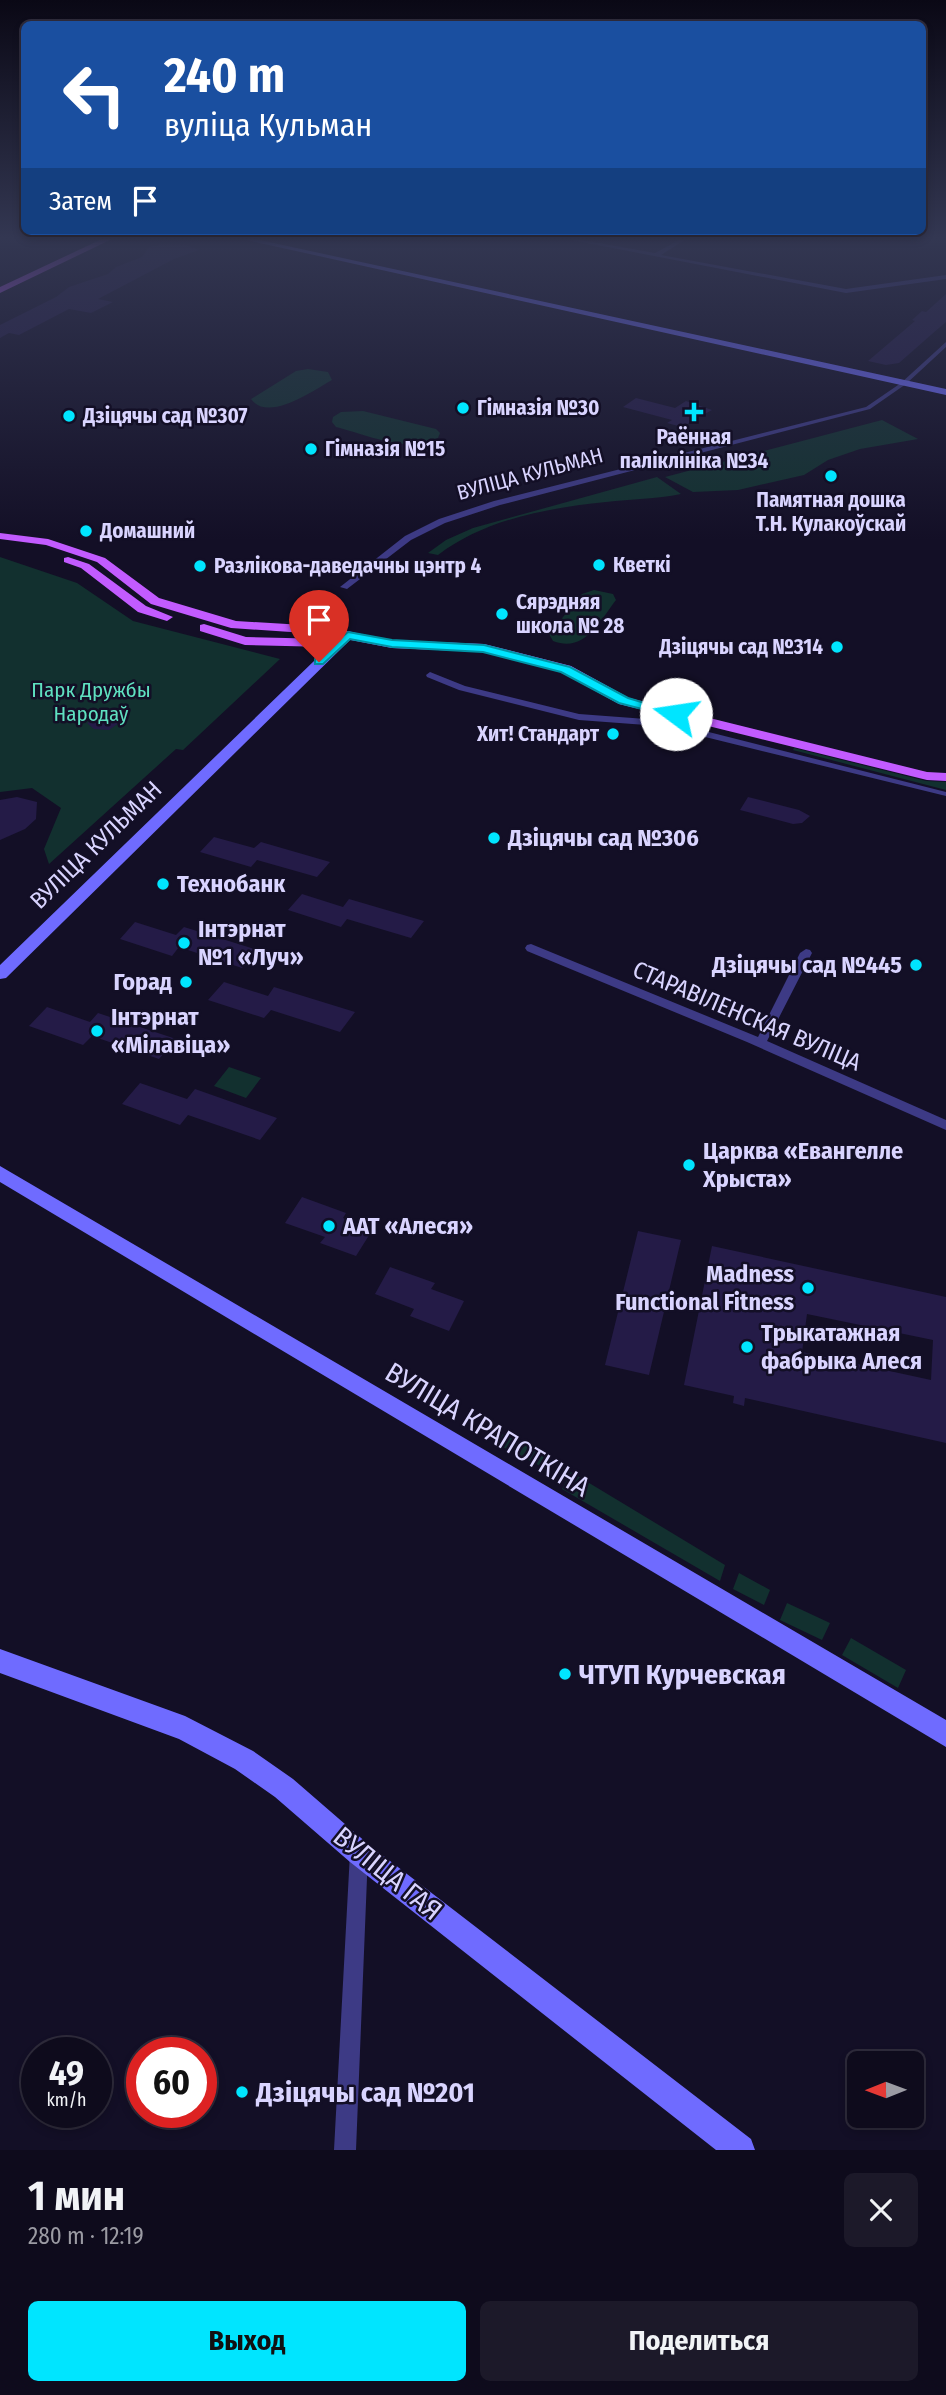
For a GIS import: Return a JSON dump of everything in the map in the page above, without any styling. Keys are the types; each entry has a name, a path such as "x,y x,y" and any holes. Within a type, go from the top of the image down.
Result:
{"main road":[{"path":"701,339 946,394"},
{"path":"0,536 48,542 101,560 155,601 215,620 235,625 320,630 343,640"},
{"path":"0,545 30,549 85,565 142,609 235,638 343,640 484,648 566,669 624,701 927,776 946,777"},
{"name":"ВУЛІЦА КУЛЬМАН","path":"0,974 343,640"},
{"name":"ВУЛІЦА КРАПОТКІНА","path":"0,1174 946,1734"},
{"name":"ВУЛІЦА ГАЯ","path":"0,1661 185,1729 244,1760 284,1788 359,1853 740,2150"}],"street":[{"name":"ВУЛІЦА КУЛЬМАН","path":"344,587 408,538 449,518 497,503 868,408 946,344"},
{"path":"430,675 462,688 579,716 671,726 944,794"},
{"name":"СТАРАВІЛЕНСКАЯ ВУЛІЦА","path":"531,948 946,1125"},
{"path":"760,1044 806,953"},
{"path":"345,2150 359,1853"}],"green space":[{"path":"308,369 328,372 332,380 303,397 279,406 268,408 251,399 296,371"},
{"path":"363,411 436,429 440,433 438,438 428,443 402,444 336,427 332,422 333,417 341,412"},
{"path":"882,420 918,439 860,449 828,460 804,475 738,490 693,492 665,477"},
{"path":"657,477 681,494 584,505 518,517 476,532 438,555 428,553 446,540 473,528"},
{"name":"Парк Дружбы Народаў","path":"0,557 77,583 133,621 280,659 183,750 176,749 49,864 44,849 61,808 32,788 0,792"},
{"path":"594,590 613,594 616,600 597,626 583,639 574,643 553,641 549,634 582,594"},
{"path":"794,748 926,781 946,782 946,790 793,750"},
{"path":"229,1067 261,1078 246,1098 214,1086"},
{"path":"503,1434 553,1460 548,1470 495,1443"},
{"path":"571,1472 725,1565 720,1581 562,1489"},
{"path":"739,1573 770,1590 764,1605 733,1589"},
{"path":"787,1603 830,1623 822,1640 780,1620"},
{"path":"851,1638 906,1670 898,1688 842,1655"}],"building":[{"path":"893,339 926,339 899,363 886,365 868,361"},
{"name":"Раённая паліклініка №34","path":"636,398 675,408 686,401 712,410 682,427 667,423 672,420 623,407"},
{"path":"104,715 113,715 123,720 109,730 94,729 87,723"},
{"path":"17,797 37,802 36,819 25,829 0,840 0,800"},
{"path":"748,797 799,810 810,816 802,823 793,824 740,810"},
{"path":"214,837 254,848 261,842 330,862 317,877 257,860 251,867 200,852"},
{"path":"302,894 343,907 349,899 424,921 411,938 347,919 341,927 288,910"},
{"name":"Інтэрнат №1 «Луч»","path":"135,922 176,935 184,927 258,950 242,968 179,947 172,956 120,939"},
{"path":"224,982 268,996 274,987 355,1012 340,1032 271,1010 264,1018 208,1000"},
{"name":"Інтэрнат «Мілавіца»","path":"47,1007 90,1022 98,1013 176,1039 159,1059 92,1036 83,1045 29,1026"},
{"path":"140,1083 187,1099 195,1089 277,1118 260,1140 188,1115 180,1125 122,1104"},
{"name":"ААТ «Алеся»","path":"302,1197 346,1213 343,1218 373,1229 356,1256 320,1243 325,1237 285,1223"},
{"path":"638,1231 681,1240 649,1375 605,1365"},
{"name":"Трыкатажная фабрыка Алеся","path":"712,1246 946,1297 946,1443 745,1398 744,1406 733,1403 734,1396 684,1385","holes":["807,1314 933,1340 931,1380 802,1352"]},
{"path":"390,1267 435,1283 431,1289 464,1301 449,1331 410,1316 414,1309 375,1294"}],"place":[{"name":"Гімназія №30","path":"463,408"},
{"name":"Раённая паліклініка №34","path":"694,412"},
{"name":"Дзіцячы сад №307","path":"69,416"},
{"name":"Гімназія №15","path":"311,449"},
{"name":"Памятная дошка Т.Н. Кулакоўскай","path":"831,476"},
{"name":"Домашний","path":"86,531"},
{"name":"Кветкі","path":"599,565"},
{"name":"Разлікова-даведачны цэнтр 4","path":"200,566"},
{"name":"Сярэдняя школа № 28","path":"502,614"},
{"name":"Дзіцячы сад №314","path":"837,647"},
{"name":"Хит! Стандарт","path":"613,734"},
{"name":"Дзіцячы сад №306","path":"494,838"},
{"name":"Технобанк","path":"163,884"},
{"name":"Інтэрнат №1 «Луч»","path":"184,943"},
{"name":"Дзіцячы сад №445","path":"916,965"},
{"name":"Горад","path":"186,982"},
{"name":"Інтэрнат «Мілавіца»","path":"97,1031"},
{"name":"Царква «Евангелле Хрыста»","path":"689,1165"},
{"name":"ААТ «Алеся»","path":"329,1226"},
{"name":"Madness Functional Fitness","path":"808,1288"},
{"name":"Трыкатажная фабрыка Алеся","path":"747,1347"},
{"name":"ЧТУП Курчевская","path":"565,1674"},
{"name":"Дзіцячы сад №201","path":"242,2092"}],"route":[{"path":"319,662 348,635 392,644 484,648 566,669 624,701 676,714"}]}
